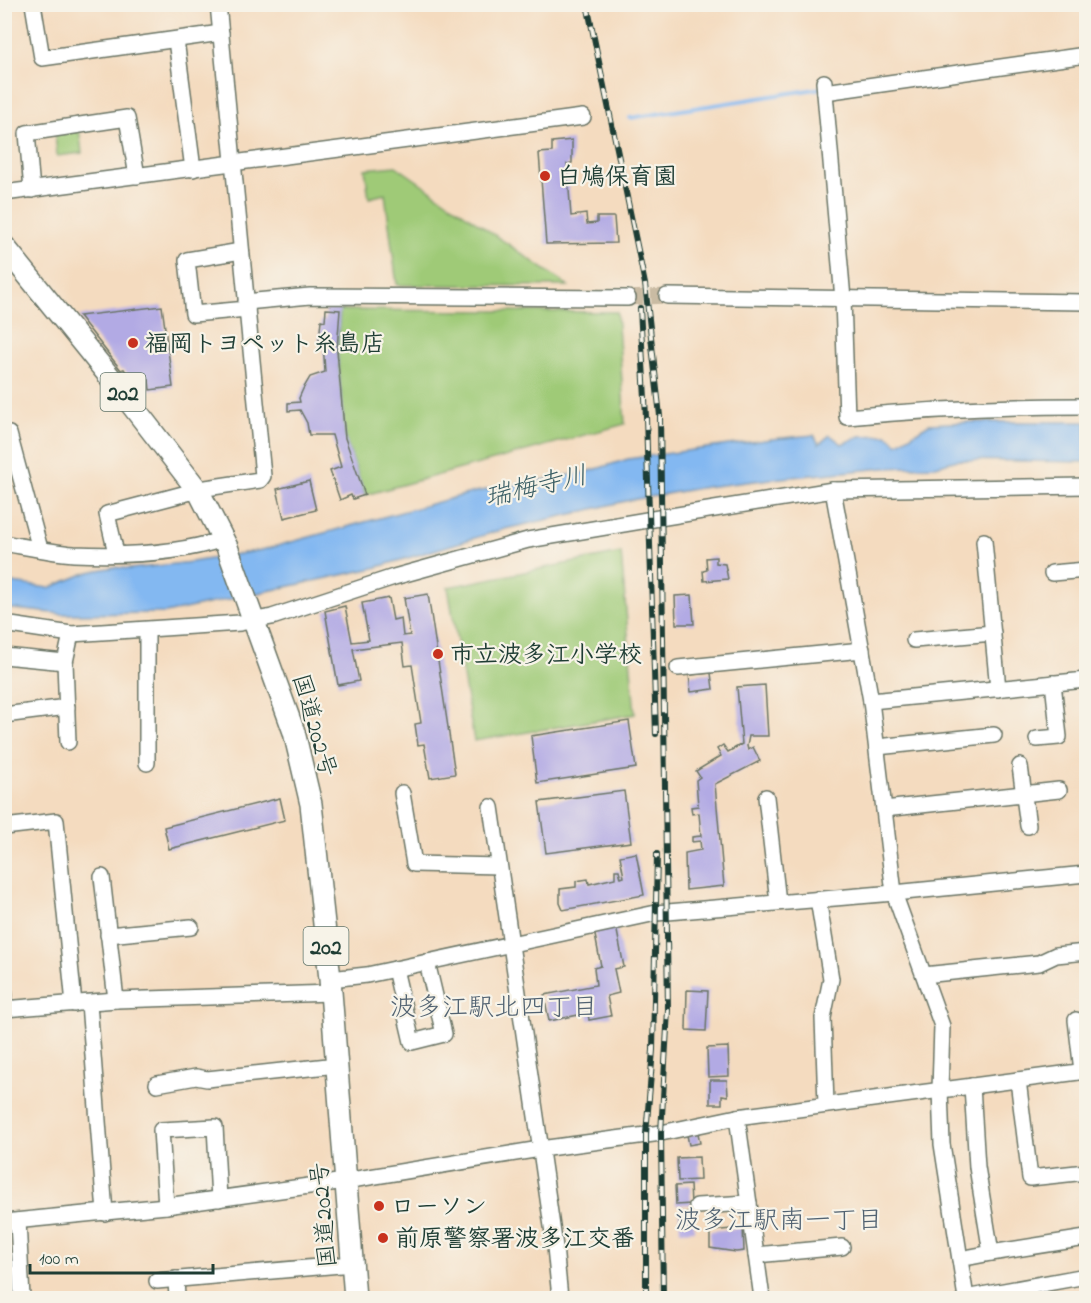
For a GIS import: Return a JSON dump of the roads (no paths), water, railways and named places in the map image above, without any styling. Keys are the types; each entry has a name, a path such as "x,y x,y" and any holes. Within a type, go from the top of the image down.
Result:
{"highway":[{"name":"国道202号","path":"4,246 199,492 225,543 285,702 304,766 311,804 331,986 355,1299"}],"street":[{"path":"33,4 42,58 220,33"},
{"path":"116,553 107,514 199,492 206,488 260,480 262,476 218,4"},
{"path":"176,40 193,169"},
{"path":"1086,55 824,87 843,298 847,417 928,410 1086,406"},
{"path":"4,193 583,117"},
{"path":"32,190 27,133 127,118 137,176"},
{"path":"242,251 187,260 193,314 310,296 628,298"},
{"path":"667,296 1086,302"},
{"path":"4,435 9,434 40,549"},
{"path":"4,624 71,634 240,623 252,611 272,617 394,577 528,540 833,490 1086,486"},
{"path":"833,490 872,701 894,893 942,1026 940,1090 942,1144 966,1298 1033,1292 1086,1276"},
{"path":"984,541 999,689"},
{"path":"4,543 74,554 151,552 225,543"},
{"path":"1052,573 1086,570"},
{"path":"147,630 147,763"},
{"path":"914,640 993,633"},
{"path":"68,742 66,662 71,634"},
{"path":"678,668 862,650"},
{"path":"4,656 66,662"},
{"path":"872,701 1086,680"},
{"path":"1037,739 1059,737 1053,683"},
{"path":"4,715 67,706"},
{"path":"877,747 994,735"},
{"path":"1020,766 1028,826"},
{"path":"884,809 1059,790"},
{"path":"402,793 414,864 499,866"},
{"path":"766,797 778,902"},
{"path":"491,807 555,1247 560,1299"},
{"path":"4,827 56,821 81,1004 105,1213"},
{"path":"4,989 5,1009 331,986 367,975 650,914 1086,874"},
{"path":"102,877 116,1000"},
{"path":"818,899 831,979 823,1018 826,1105"},
{"path":"108,935 191,927"},
{"path":"924,975 1039,963 1056,955 1086,952"},
{"path":"395,969 412,1042 444,1034 427,962"},
{"path":"22,1299 11,1221 105,1213 219,1199 540,1149 661,1133 737,1117 1084,1071 1076,1020"},
{"path":"157,1084 196,1077 207,1079 337,1065"},
{"path":"1018,1080 1030,1178 1086,1172"},
{"path":"972,1086 976,1167 991,1252"},
{"path":"737,1117 762,1299"},
{"path":"166,1206 161,1130 215,1127 219,1199"},
{"path":"697,1206 749,1203"},
{"path":"960,1258 1086,1238"},
{"path":"756,1255 842,1247"},
{"path":"157,1281 352,1264"},
{"path":"176,1279 177,1299"}],"water":[{"name":"瑞梅寺川","path":"1086,422 1086,462 957,460 936,466 885,468 706,487 626,501 505,529 374,568 166,613 62,614 5,608 5,582 49,588 89,572 114,567 130,569 192,562 262,550 475,492 587,472 628,459 814,435 819,444 830,435 842,444 860,436 888,435 897,444 929,424"}],"waterway":[{"path":"630,118 822,88"}],"tunnel":[{"path":"628,298 667,296"}],"railway":[{"path":"587,4 645,284 660,416 668,1010 661,1133 663,1298"},
{"path":"640,308 646,417 656,734"},
{"path":"646,1298 646,1134 653,1050 657,854"}],"place":[{"name":"白鳩保育園","path":"545,176"},
{"name":"福岡トヨペット糸島店","path":"133,343"},
{"name":"市立波多江小学校","path":"438,654"},
{"name":"ローソン","path":"379,1206"},
{"name":"前原警察署波多江交番","path":"383,1238"}],"district":[{"name":"波多江駅北四丁目","path":"494,1006"},
{"name":"波多江駅南一丁目","path":"779,1219"}]}
